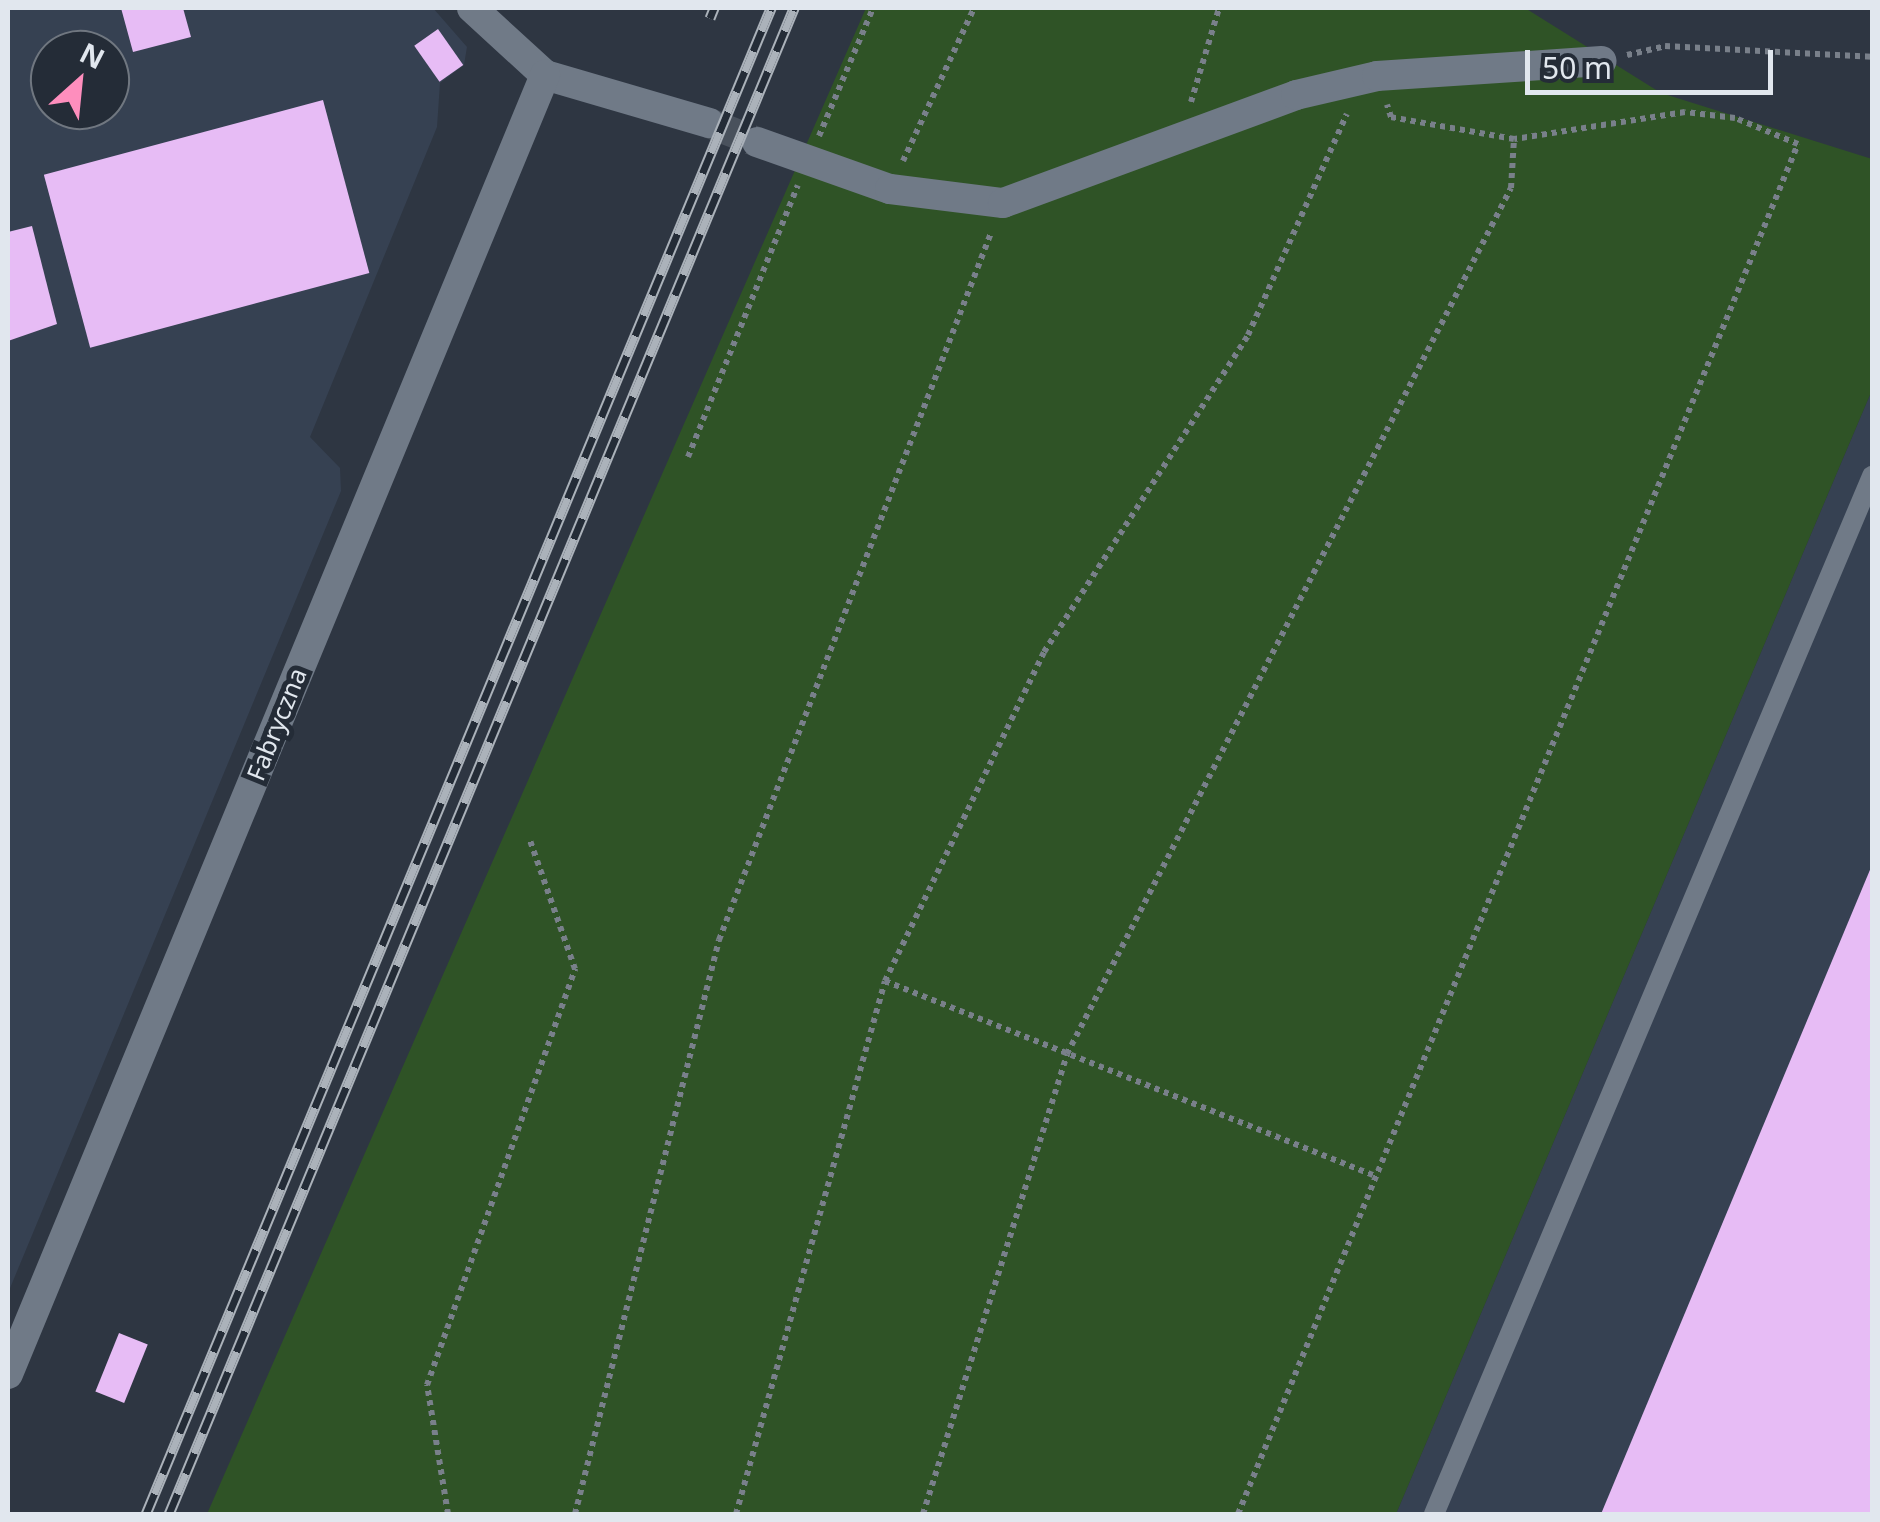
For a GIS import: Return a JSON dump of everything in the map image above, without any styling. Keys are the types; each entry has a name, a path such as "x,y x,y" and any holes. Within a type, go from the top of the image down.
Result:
{"street":[{"path":"472,8 545,74 708,123"},
{"path":"756,142 890,189 1002,204 1180,138 1370,78 1602,61"},
{"name":"Fabryczna","path":"8,1374 545,74"}],"lane":[{"path":"1434,1514 1872,476"}],"path":[{"path":"688,457 873,8"},
{"path":"890,189 974,8"},
{"path":"1180,138 1219,8"},
{"path":"1602,61 1664,46 1872,57"},
{"path":"1238,1514 1372,1176 1798,144 1735,118 1684,112 1514,139 1391,117 1370,78"},
{"path":"736,1514 885,981 1044,652 1248,336 1370,78"},
{"path":"922,1514 1067,1054 1511,188 1514,139"},
{"path":"575,1514 719,940 1002,204"},
{"path":"448,1514 427,1385 575,969 530,838"},
{"path":"885,981 1372,1176"}],"shaded area":[{"path":"8,8 433,8 467,47 464,65 440,83 437,127 310,437 340,468 341,491 8,1293"},
{"path":"1872,390 1872,1514 1396,1514"}],"green space":[{"path":"866,8 1525,8 1661,93 1872,159 1872,390 1396,1514 207,1514"}],"building":[{"path":"121,8 183,8 191,37 133,52"},
{"path":"438,29 463,65 439,82 414,46"},
{"path":"323,100 369,273 90,348 44,175"},
{"path":"32,226 57,324 8,341 8,232"},
{"path":"1872,865 1872,1514 1601,1514"},
{"path":"119,1333 148,1345 124,1403 95,1391"}],"tunnel":[{"path":"709,123 757,142"}],"railway":[{"path":"710,18 714,8"},
{"path":"146,1514 771,8"},
{"path":"169,1514 794,8"}]}
